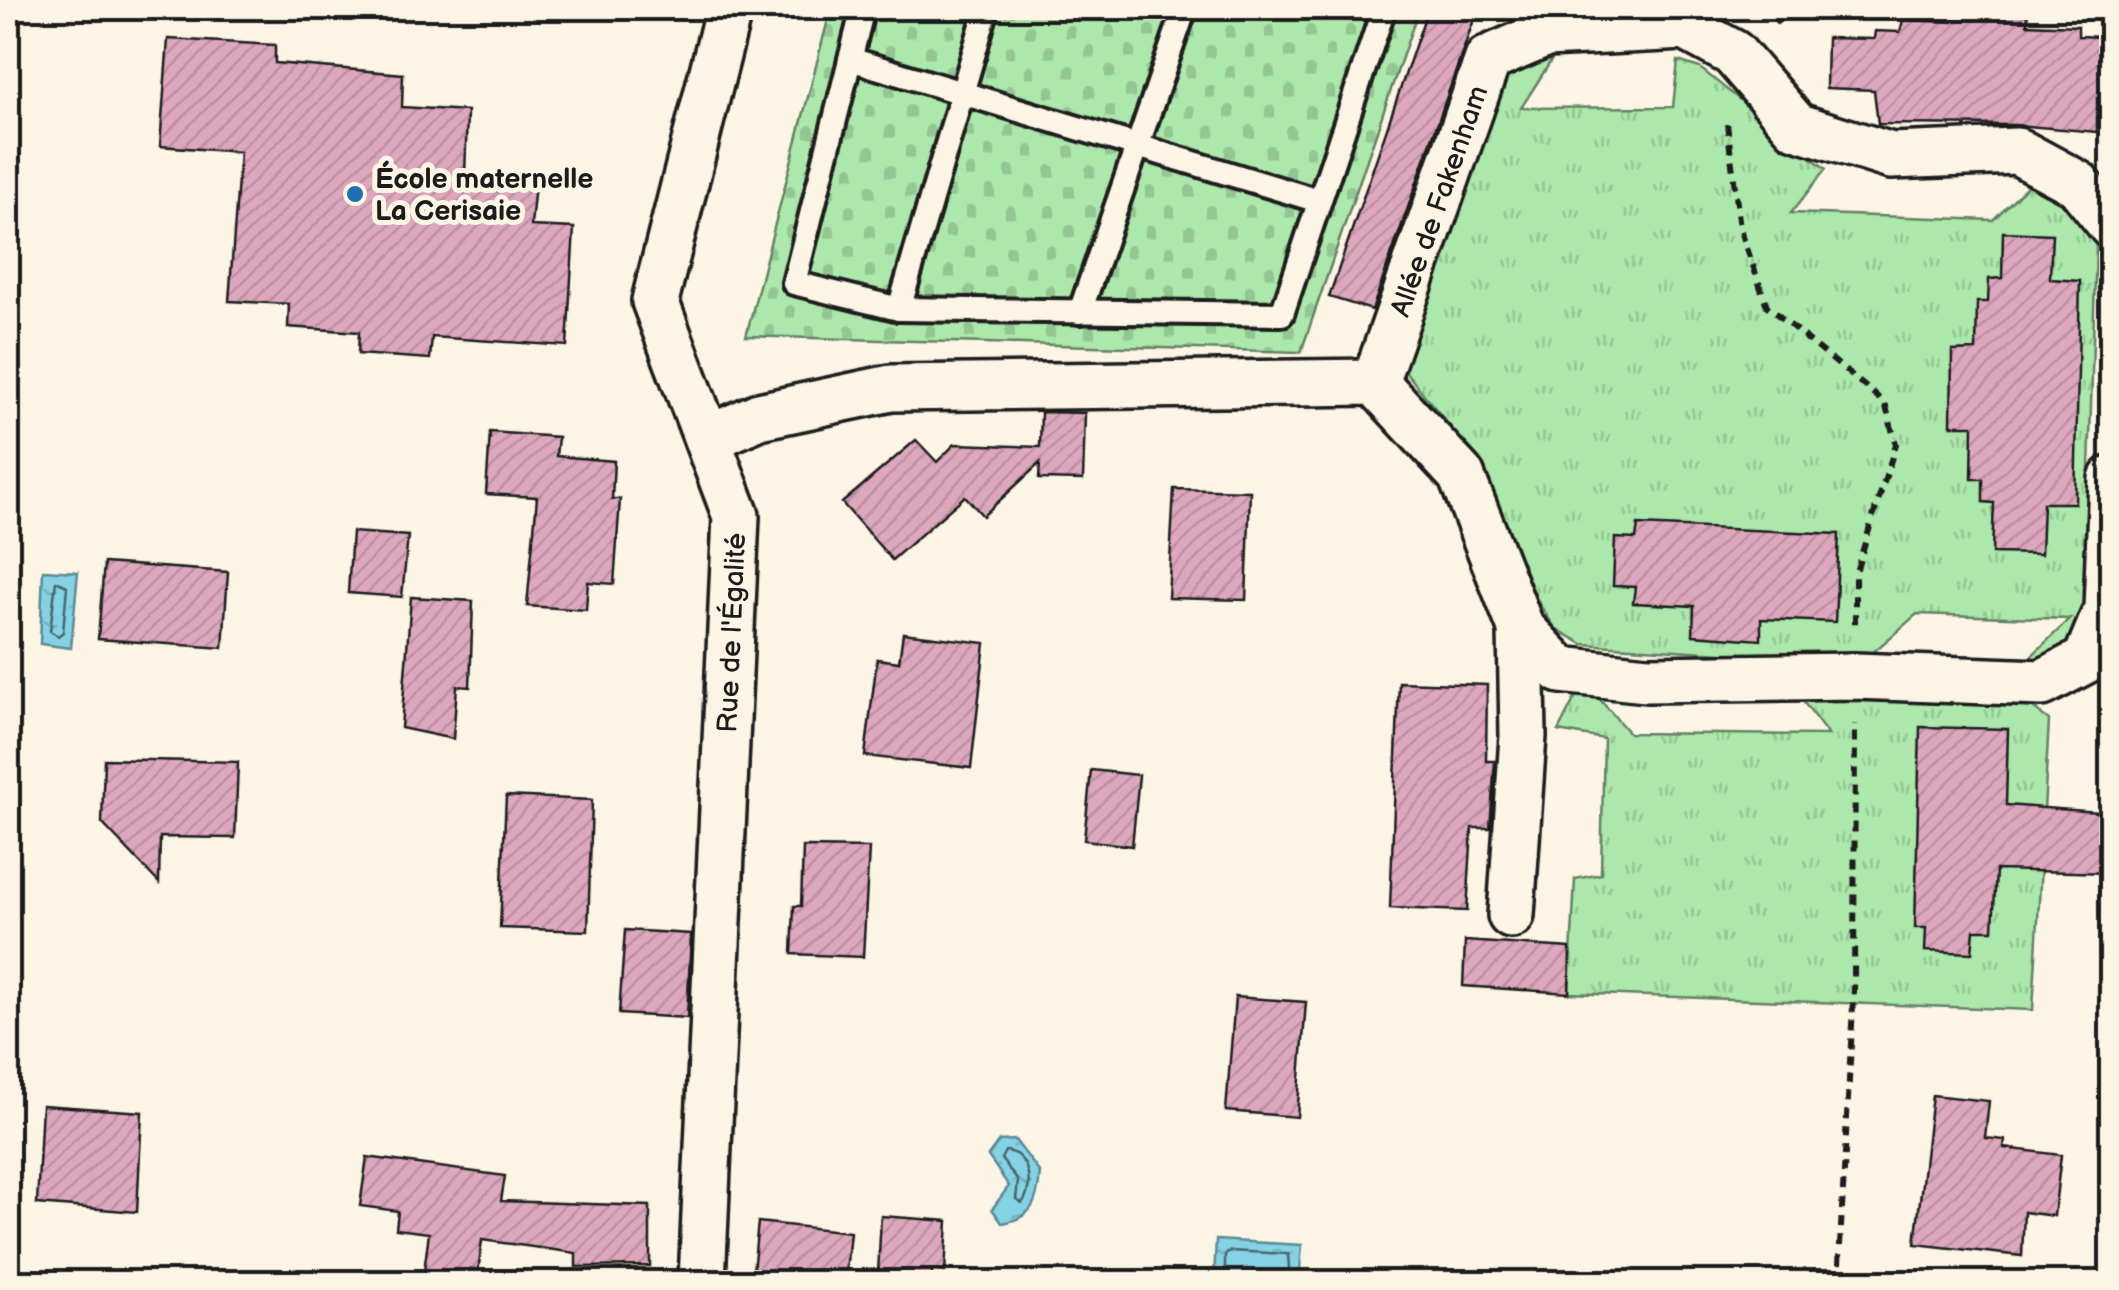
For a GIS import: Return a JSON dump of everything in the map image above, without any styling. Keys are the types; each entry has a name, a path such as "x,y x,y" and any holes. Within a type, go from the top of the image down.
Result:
{"street":[{"name":"Rue de l'Égalité","path":"702,1282 736,516 710,438 655,300 729,8"},
{"name":"Allée de Fakenham","path":"1375,382 1488,59 1546,34 1685,28 1732,54 1796,126 1892,156 2017,151 2078,184 2112,226"},
{"path":"710,438 759,416 891,388 1375,382 1461,475 1521,628 1523,736 1512,915"},
{"path":"1521,628 1561,670 1647,680 1856,676 2042,683 2086,660 2108,609 2112,479"}],"lane":[{"path":"863,8 794,283 899,309 1282,314 1384,8"},
{"path":"899,309 988,8"},
{"path":"1080,312 1185,8"},
{"path":"850,59 1320,201"}],"path":[{"path":"1795,8 1732,54 1726,135 1740,228 1767,306 1886,403 1896,444 1855,575 1854,988 1838,1282"}],"green space":[{"path":"831,8 1419,8 1301,352 746,336"},
{"path":"1556,53 1521,108 1673,107 1678,61 1700,68 1826,169 1791,213 1993,220 2034,179 2078,211 2096,246 2084,627 2056,658 2023,664 2070,619 1917,614 1862,662 1583,644 1555,628 1539,604 1478,461 1401,366 1504,68"},
{"path":"1590,688 1629,733 1828,735 1793,688 2030,706 2049,720 2033,1010 1569,993 1575,879 1601,874 1604,739 1558,731 1577,694"}],"water":[{"path":"43,570 78,572 71,648 40,644"},
{"path":"1015,1140 1040,1173 1039,1183 1027,1213 1002,1223 992,1209 1009,1186 988,1156 999,1141"},
{"path":"1216,1240 1302,1245 1299,1282 1214,1278"}],"building":[{"path":"1428,8 1478,8 1372,310 1329,297"},
{"path":"1955,8 2028,8 2027,24 2078,26 2078,36 2103,37 2102,48 2112,48 2112,98 2097,98 2097,132 2016,125 1878,124 1874,90 1826,88 1827,38 1874,39 1875,31 1900,32 1903,20 1953,22"},
{"path":"168,39 275,45 275,63 403,74 402,107 467,111 465,178 535,183 531,226 574,228 567,346 432,337 430,359 358,354 359,332 288,327 289,304 229,301 240,152 160,146"},
{"path":"2003,232 2052,234 2050,279 2080,281 2075,503 2043,503 2041,554 1992,553 1994,503 1983,502 1983,479 1972,479 1973,425 1951,425 1952,351 1976,350 1977,302 1988,302 1989,279 2002,278"},
{"path":"1041,412 1085,413 1083,480 1039,479 1040,463 983,516 965,496 892,560 842,503 916,440 937,462 955,444 1040,447"},
{"path":"490,432 558,437 556,456 614,461 612,499 620,499 614,584 588,582 586,610 527,606 537,497 486,494"},
{"path":"1174,489 1250,491 1246,600 1168,598"},
{"path":"1638,525 1839,534 1835,622 1761,619 1761,640 1693,635 1694,606 1633,603 1635,587 1613,586 1615,538 1636,539"},
{"path":"352,532 408,536 402,597 348,593"},
{"path":"104,563 228,572 223,648 98,639"},
{"path":"411,597 473,601 470,687 457,686 453,739 401,728"},
{"path":"903,633 985,643 971,768 865,756 877,659 899,662"},
{"path":"1399,682 1487,685 1486,761 1495,761 1490,828 1472,828 1467,911 1390,908"},
{"path":"1920,727 2008,729 2006,805 2112,813 2112,873 1996,870 1993,930 1974,930 1972,953 1925,951 1926,928 1915,928"},
{"path":"104,759 238,762 235,838 160,837 159,883 102,823"},
{"path":"1091,770 1139,775 1132,846 1084,840"},
{"path":"506,796 592,800 588,931 500,928"},
{"path":"803,847 869,848 863,957 792,954 794,906 801,906"},
{"path":"625,930 691,934 687,1018 619,1014"},
{"path":"1465,941 1570,948 1569,993 1463,986"},
{"path":"1235,997 1306,1002 1297,1117 1226,1111"},
{"path":"1932,1095 1989,1101 1985,1138 2005,1140 2004,1148 2061,1155 2054,1216 2024,1212 2022,1256 1915,1244"},
{"path":"42,1105 142,1112 137,1212 37,1204"},
{"path":"367,1157 505,1176 501,1201 650,1206 650,1266 576,1267 576,1253 482,1240 477,1282 423,1279 429,1233 396,1229 398,1211 360,1206"},
{"path":"881,1216 948,1221 945,1272 932,1271 932,1278 878,1274"},
{"path":"758,1222 850,1232 845,1282 752,1282"}],"place":[{"name":"École maternelle La Cerisaie","path":"355,194"}]}
